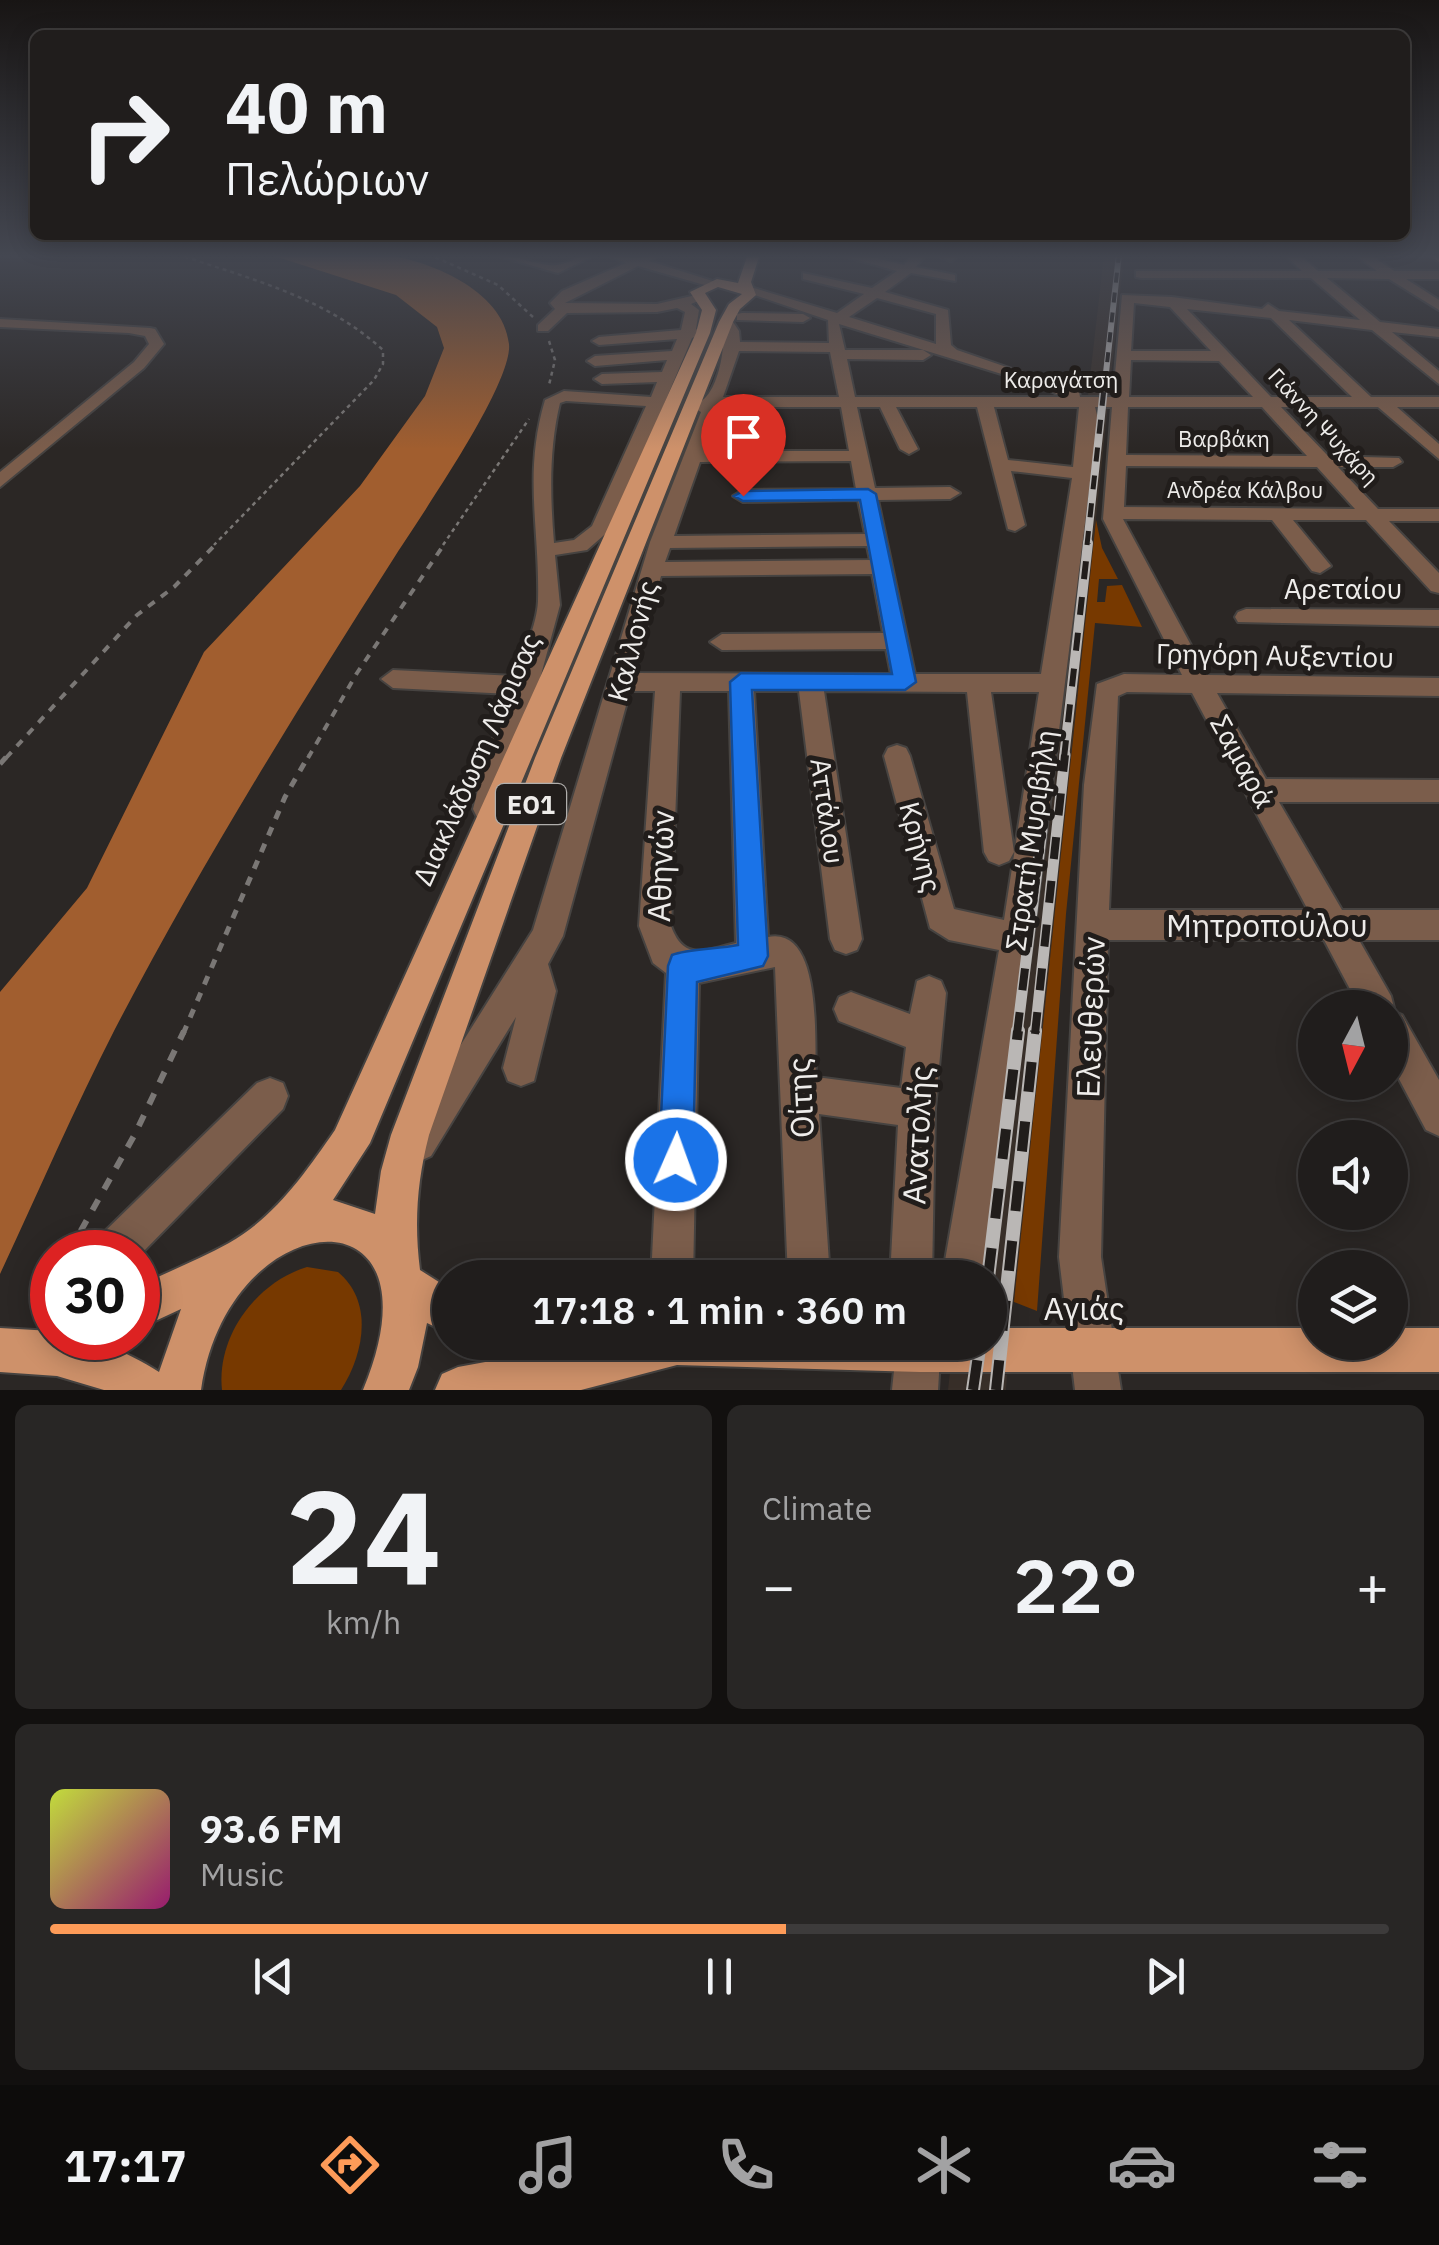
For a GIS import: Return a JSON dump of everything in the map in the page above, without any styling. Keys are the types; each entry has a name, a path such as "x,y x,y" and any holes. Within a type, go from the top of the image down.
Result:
{"main road":[{"name":"Διακλάδωση Λάρισας","path":"722,319 729,323"},
{"path":"725,319 729,323"},
{"path":"726,319 729,323"},
{"name":"Διακλάδωση Λάρισας","path":"386,1390 396,1367 406,1323 399,1272 400,1171 421,1104 536,788 699,408 730,319"},
{"name":"Διακλάδωση Λάρισας","path":"178,1390 180,1370 196,1324 220,1284 264,1243 333,1166 357,1130 646,470 729,323"},
{"path":"160,1297 313,1220 346,1220 374,1234 399,1272 432,1299"},
{"name":"Αγιάς","path":"986,1360 1094,1370 1439,1350"},
{"path":"84,1360 145,1390"},
{"name":"Αγιάς","path":"458,1390 560,1373 606,1360"}],"street":[{"path":"543,328 553,319"},
{"path":"596,362 674,355 738,319"},
{"path":"833,319 905,682"},
{"path":"600,341 729,323 833,319 1040,381 1086,401"},
{"path":"942,319 944,347 952,354"},
{"path":"1112,513 1127,319"},
{"name":"Γιάννη Ψυχάρη","path":"1189,319 1439,586"},
{"path":"1285,319 1375,402 1439,454"},
{"path":"1348,319 1439,334"},
{"path":"1363,319 1439,378"},
{"path":"0,323 129,329 150,332 158,344 139,365 0,482"},
{"path":"729,323 837,351 952,354"},
{"name":"Καλλoνής","path":"400,1171 532,965 557,910 652,569 691,457 699,408 729,323"},
{"path":"545,550 580,546 596,536 674,355"},
{"path":"1123,355 1224,356"},
{"path":"602,379 666,377"},
{"path":"476,856 501,751 526,686 549,605 540,508 546,429 555,393 656,402"},
{"path":"984,401 1015,525"},
{"name":"Στρατή Μυριβήλη","path":"966,1260 1017,938 1089,414 1086,401"},
{"name":"Καραγάτση","path":"699,408 850,402 1439,402"},
{"path":"885,402 909,449"},
{"path":"638,443 646,470"},
{"path":"691,457 860,456"},
{"name":"Βαρβάκη","path":"1114,460 1393,462"},
{"path":"1002,465 1081,473"},
{"path":"743,496 950,493"},
{"name":"Ανδρέα Κάλβου","path":"1112,513 1439,515"},
{"name":"Σαμαρά","path":"1112,513 1120,536 1200,685 1369,990"},
{"path":"1278,514 1320,566"},
{"path":"660,542 878,540"},
{"path":"652,569 883,567"},
{"name":"Αρεταίου","path":"1246,617 1439,618"},
{"path":"722,642 897,641"},
{"path":"392,678 526,686"},
{"path":"620,682 1052,684"},
{"path":"673,1260 682,966 699,967 753,956 741,682"},
{"name":"Αττάλου","path":"810,682 846,939"},
{"name":"Αθηνών","path":"668,683 655,926 664,952 682,966"},
{"path":"978,684 999,852"},
{"name":"Γρηγόρη Αυξεντίου","path":"1111,686 1439,687"},
{"name":"Ελευθερών","path":"1094,1370 1080,1258 1098,785 1105,698 1111,686"},
{"name":"Κρήνης","path":"897,756 941,918 949,925 1017,938"},
{"path":"1259,790 1439,790"},
{"name":"Μητροπούλου","path":"1094,925 1439,925"},
{"name":"Οίτης","path":"753,956 777,952 792,963 809,1260"},
{"name":"Καλλoνής","path":"521,1068 539,990 532,965"},
{"name":"Ανατολής","path":"912,1260 917,1108 929,994"},
{"path":"850,1009 923,1036"},
{"path":"1408,1061 1439,1118"},
{"path":"800,1093 917,1108"},
{"path":"136,1230 270,1096"}],"path":[{"path":"0,764 137,615 174,587 374,380 383,364 383,350 342,319"},
{"path":"535,319 555,360 555,393"},
{"path":"80,1230 135,1134 202,993 284,797 358,673 531,414"}],"shaded area":[{"path":"427,319 500,319 509,344 496,390 180,909 100,1059 0,1274 0,992 87,888 204,652 360,486 425,396 444,348 437,327"},
{"path":"1097,319 1117,319 1109,395 1088,395"},
{"path":"1087,403 1108,404 1014,1302 1007,1301 1007,1260 960,1260"},
{"path":"1096,520 1102,548 1118,579 1099,579 1097,602 1105,602 1107,586 1122,585 1142,627 1095,623 1066,914 1037,1311 1014,1302"},
{"path":"307,1267 338,1272 357,1298 361,1313 360,1345 341,1390 222,1390 226,1350 244,1314 272,1285"},
{"path":"950,1372 1007,1375 1006,1390 948,1390"}],"railway":[{"path":"1105,382 1112,319"},
{"path":"1087,545 1105,379"},
{"path":"1064,758 1088,543"},
{"path":"1035,1034 1065,755"},
{"path":"1017,1034 1042,830"},
{"path":"990,1260 1018,1031"},
{"path":"996,1390 1035,1031"},
{"path":"973,1390 977,1360"}],"route":[{"path":"676,1160 682,966 699,967 753,956 741,682 905,682 868,494 743,496"}]}
